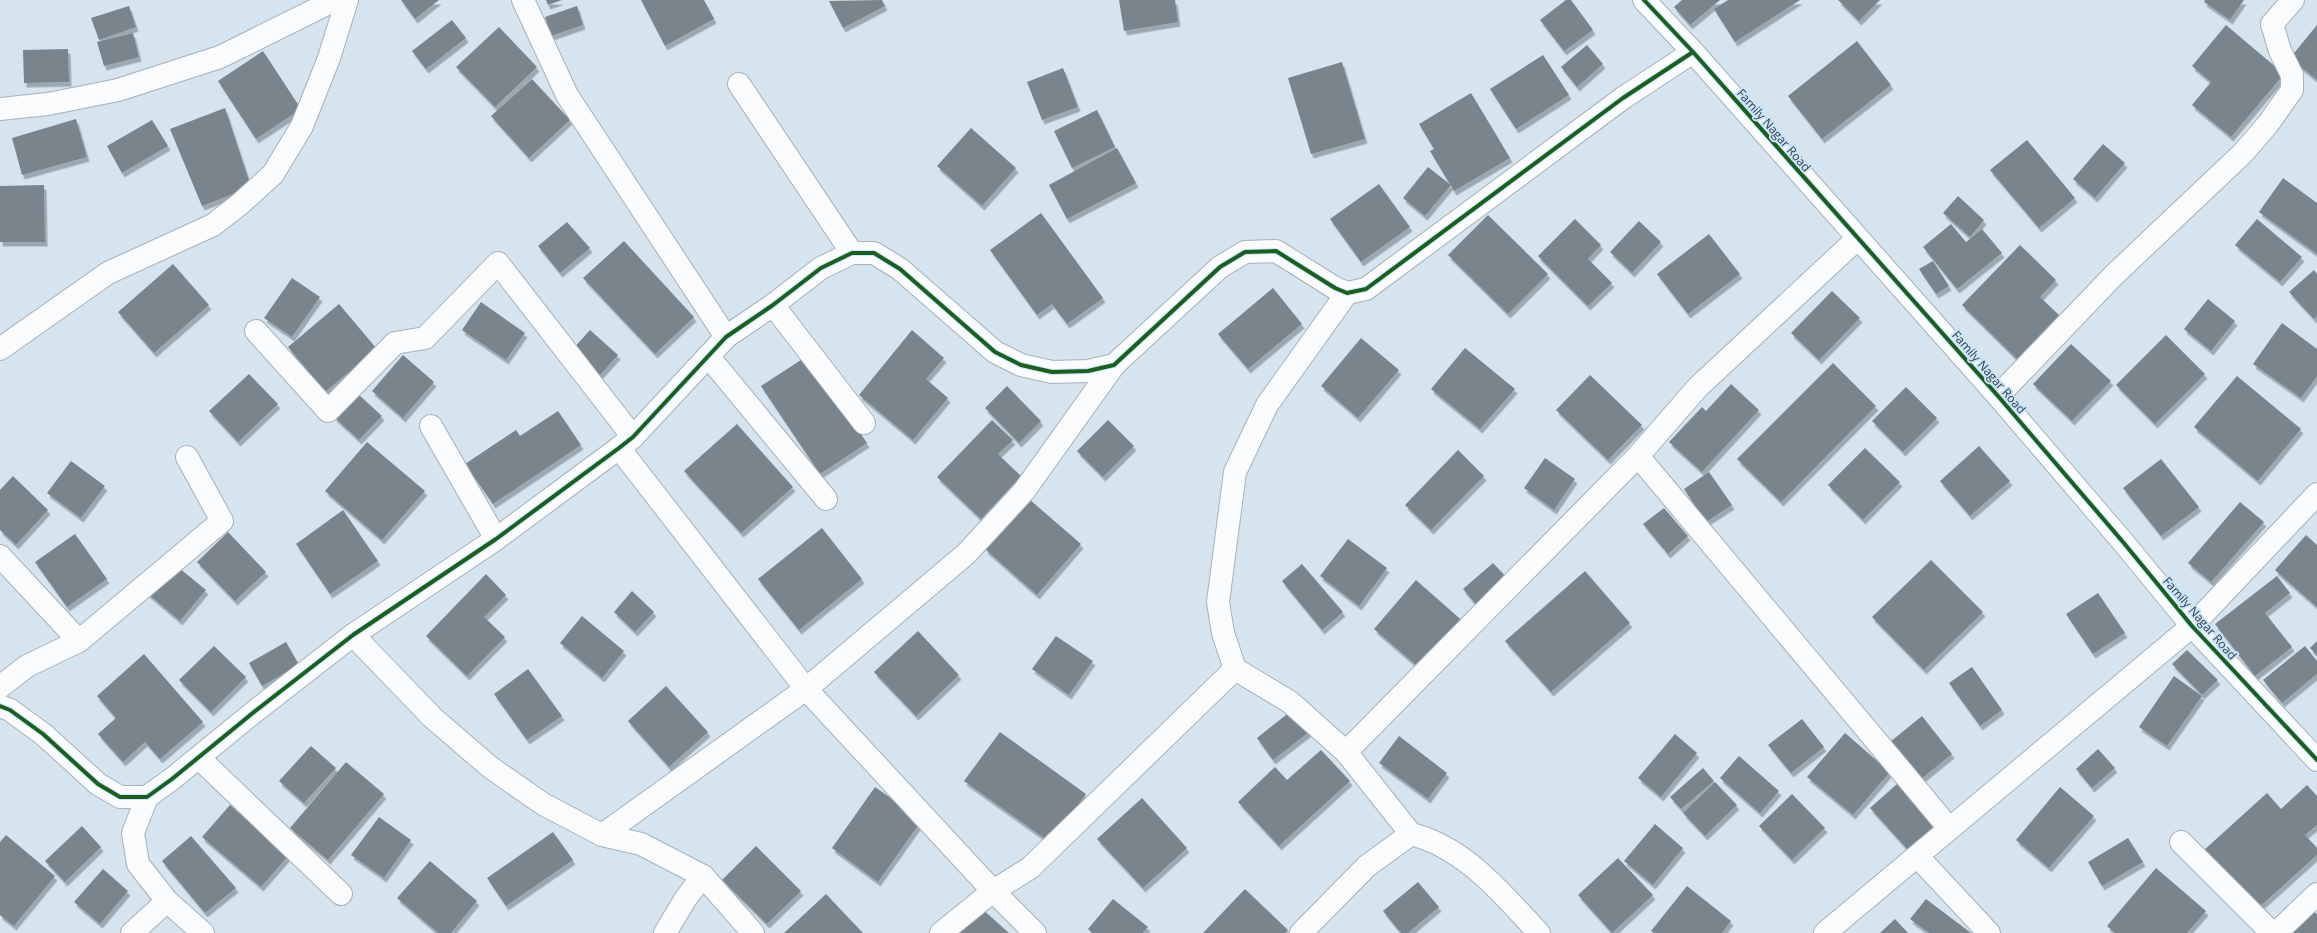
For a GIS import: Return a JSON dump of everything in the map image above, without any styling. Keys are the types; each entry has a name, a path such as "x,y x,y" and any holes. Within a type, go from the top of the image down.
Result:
{"street":[{"path":"0,109 48,104 118,90 220,57 335,0"},
{"path":"0,349 108,273 213,225 240,204 273,174 302,126 329,58 348,0"},
{"path":"523,0 567,95 726,337"},
{"name":"Family Nagar Road","path":"1644,0 1694,52 1857,239 1998,396 2123,542 2192,626 2317,760"},
{"path":"1998,396 2114,275 2243,153 2268,124 2292,90 2292,75 2280,51 2272,24 2294,0"},
{"path":"602,835 806,689 966,554 1024,491 1114,365 1220,267 1245,252 1276,251 1335,288 1347,293 1366,289 1623,98 1694,52"},
{"path":"739,84 852,253"},
{"path":"1346,752 1638,456 1698,387 1857,239"},
{"path":"202,933 167,901 138,864 133,833 147,797 199,758 353,634 496,539 626,442 726,337 773,305 821,268 852,253 874,254 900,269 995,352 1021,365 1052,372 1088,371 1114,365"},
{"path":"256,331 328,411 395,343 425,338 498,263 806,689 993,891 1036,933"},
{"path":"1347,293 1267,405 1235,472 1218,602 1223,634 1235,669 1290,702 1346,752 1411,834 1425,838 1458,854 1490,882 1539,933"},
{"path":"773,305 864,424"},
{"path":"708,356 826,499"},
{"path":"431,426 496,539"},
{"path":"1638,456 1949,828"},
{"path":"0,687 27,666 79,641 222,521 187,457"},
{"path":"1825,933 1918,857 1949,828 2192,626 2317,494"},
{"path":"0,556 79,641"},
{"path":"353,634 433,718 490,767 543,804 602,835 641,844 703,876 753,933"},
{"path":"941,933 993,891 1030,868 1235,669"},
{"path":"0,706 10,710 43,734 98,784 120,797 147,797"},
{"path":"199,758 341,894"},
{"path":"1301,933 1367,866 1411,834"},
{"path":"2181,842 2272,933"},
{"path":"1918,857 1989,933"},
{"path":"665,933 686,898 703,876"},
{"path":"2276,933 2317,894"},
{"path":"132,933 167,901"}],"building":[{"path":"401,0 439,0 415,19"},
{"path":"546,0 562,0 548,5"},
{"path":"641,0 704,0 714,19 665,46"},
{"path":"882,0 885,6 843,28 829,1"},
{"path":"1119,0 1175,0 1178,22 1124,31"},
{"path":"1566,0 1571,0 1593,30 1564,51 1540,20"},
{"path":"1682,0 1720,0 1690,25 1674,7"},
{"path":"1728,0 1800,0 1735,42 1714,9"},
{"path":"1838,0 1880,0 1859,21"},
{"path":"2205,0 2244,0 2230,20 2204,2"},
{"path":"129,6 136,27 99,40 91,18"},
{"path":"577,6 583,25 551,36 545,17"},
{"path":"452,20 466,38 426,69 412,51"},
{"path":"2226,25 2284,74 2231,137 2192,105 2211,82 2192,66"},
{"path":"2317,25 2317,80 2290,58"},
{"path":"499,27 537,67 495,107 456,67"},
{"path":"133,33 139,57 104,66 97,42"},
{"path":"1857,41 1891,85 1822,139 1788,96"},
{"path":"1587,45 1603,64 1577,87 1561,67"},
{"path":"68,49 69,82 24,83 23,50"},
{"path":"263,51 301,109 256,139 218,81"},
{"path":"1543,55 1569,95 1516,129 1490,89"},
{"path":"1342,62 1365,139 1311,154 1288,78"},
{"path":"1063,68 1078,107 1042,120 1027,82"},
{"path":"532,79 570,120 529,158 491,116"},
{"path":"1471,93 1510,158 1454,191 1430,151 1434,149 1419,124"},
{"path":"225,108 251,187 202,206 170,129"},
{"path":"1097,110 1115,147 1072,168 1054,131"},
{"path":"76,119 87,157 22,175 12,138"},
{"path":"152,120 168,146 122,173 107,146"},
{"path":"971,128 1016,168 982,206 937,166"},
{"path":"2027,140 2075,198 2039,228 1990,170"},
{"path":"2103,144 2125,163 2095,198 2073,179"},
{"path":"1117,148 1136,183 1067,219 1049,185"},
{"path":"1428,167 1451,185 1425,216 1403,198"},
{"path":"2283,178 2317,203 2317,254 2259,212"},
{"path":"1379,184 1410,227 1361,262 1330,219"},
{"path":"44,185 45,242 0,242 0,186"},
{"path":"1958,196 1984,220 1970,237 1943,213"},
{"path":"1041,213 1103,298 1067,324 1052,304 1037,315 990,250"},
{"path":"1488,215 1548,274 1508,314 1448,255"},
{"path":"1575,219 1601,245 1588,259 1612,283 1588,306 1538,256"},
{"path":"2257,219 2302,257 2280,282 2235,245"},
{"path":"1639,221 1661,242 1632,273 1610,252"},
{"path":"567,222 590,248 560,273 538,246"},
{"path":"1951,224 1966,242 1982,229 2002,253 1957,289 1923,247"},
{"path":"1709,234 1740,274 1688,314 1657,274"},
{"path":"624,241 694,317 655,354 583,278"},
{"path":"2020,245 2056,280 2040,297 2059,315 2017,359 1962,305"},
{"path":"1933,261 1949,286 1936,294 1919,269"},
{"path":"173,264 209,305 154,353 118,312"},
{"path":"2314,270 2317,274 2317,316 2314,319 2289,292"},
{"path":"292,278 320,297 292,337 264,318"},
{"path":"1273,288 1302,324 1248,369 1218,334"},
{"path":"1832,291 1860,318 1819,360 1791,333"},
{"path":"2208,299 2235,321 2211,351 2184,329"},
{"path":"481,302 525,333 506,360 462,330"},
{"path":"339,304 377,349 325,392 288,347"},
{"path":"2282,323 2317,349 2317,376 2301,398 2253,364"},
{"path":"590,330 618,355 600,375 572,350"},
{"path":"912,330 944,358 926,379 948,398 913,440 859,395"},
{"path":"2166,335 2205,374 2155,424 2116,385"},
{"path":"1361,338 1399,370 1358,418 1321,386"},
{"path":"2071,344 2111,381 2072,421 2033,384"},
{"path":"1465,348 1515,389 1480,429 1431,389"},
{"path":"403,355 434,382 403,418 372,391"},
{"path":"807,356 867,443 820,474 761,386"},
{"path":"1833,363 1876,406 1781,502 1737,459"},
{"path":"249,374 278,404 238,442 209,411"},
{"path":"1590,375 1642,425 1608,460 1556,410"},
{"path":"2237,376 2301,429 2258,481 2194,427"},
{"path":"1731,384 1759,410 1702,472 1669,442 1702,407 1706,411"},
{"path":"1007,386 1041,421 1019,443 985,408"},
{"path":"1906,387 1937,418 1903,452 1872,421"},
{"path":"357,393 382,416 359,440 334,417"},
{"path":"558,411 581,445 493,504 465,464 516,430 520,436"},
{"path":"992,420 1013,440 998,454 1021,476 981,519 937,477"},
{"path":"1108,420 1134,446 1103,477 1077,451"},
{"path":"737,424 793,487 741,533 684,471"},
{"path":"367,442 425,491 382,540 325,491"},
{"path":"1979,446 2010,481 1970,516 1940,481"},
{"path":"1865,448 1900,482 1863,520 1828,485"},
{"path":"1458,450 1484,476 1431,530 1405,505"},
{"path":"1545,458 1575,479 1554,510 1524,488"},
{"path":"2161,459 2199,507 2161,536 2123,488"},
{"path":"71,461 105,486 81,518 47,493"},
{"path":"1709,472 1732,505 1706,522 1684,489"},
{"path":"13,476 48,510 16,545 0,530 0,490"},
{"path":"1029,499 1081,544 1037,595 985,549"},
{"path":"2240,502 2264,522 2211,582 2188,563"},
{"path":"1664,508 1688,536 1668,554 1643,524"},
{"path":"343,510 378,561 330,594 296,544"},
{"path":"822,528 862,579 799,630 758,579"},
{"path":"228,532 266,572 235,601 197,562"},
{"path":"75,534 107,579 67,607 35,562"},
{"path":"2306,535 2317,545 2317,607 2275,570"},
{"path":"1348,539 1387,568 1359,606 1320,576"},
{"path":"1931,560 1983,612 1924,670 1872,617"},
{"path":"173,563 206,590 180,621 147,593"},
{"path":"1493,563 1510,581 1479,608 1463,589"},
{"path":"1302,564 1343,612 1322,630 1282,581"},
{"path":"1585,571 1630,623 1551,692 1505,641"},
{"path":"486,574 506,595 484,617 505,637 467,676 426,636"},
{"path":"2277,576 2290,593 2265,613 2292,647 2255,676 2215,624"},
{"path":"1416,580 1466,624 1424,672 1374,629"},
{"path":"632,591 654,612 635,632 614,612"},
{"path":"2098,593 2125,633 2093,654 2066,614"},
{"path":"582,616 624,651 602,678 560,643"},
{"path":"918,631 959,675 916,716 874,672"},
{"path":"1056,636 1093,661 1069,695 1032,669"},
{"path":"2317,641 2317,655 2310,648"},
{"path":"286,642 299,665 262,686 249,663"},
{"path":"214,646 246,677 211,712 179,680"},
{"path":"2305,646 2317,661 2317,674 2282,703 2263,680"},
{"path":"2187,650 2218,680 2202,695 2172,664"},
{"path":"144,654 203,722 160,759 145,742 123,762 98,734 116,718 97,696"},
{"path":"1972,667 2002,710 1980,726 1949,683"},
{"path":"528,669 562,716 527,740 494,694"},
{"path":"2174,676 2202,696 2167,746 2139,727"},
{"path":"666,686 708,732 669,767 628,721"},
{"path":"1291,711 1309,732 1273,760 1257,738"},
{"path":"1922,716 1952,754 1920,780 1890,742"},
{"path":"1802,719 1824,747 1791,773 1768,745"},
{"path":"1000,732 1086,794 1051,843 964,781"},
{"path":"1845,733 1890,772 1853,815 1807,777"},
{"path":"1675,734 1697,753 1661,797 1638,778"},
{"path":"1399,736 1447,773 1428,799 1379,763"},
{"path":"311,746 336,768 304,803 279,781"},
{"path":"2098,749 2115,768 2092,788 2076,769"},
{"path":"1321,750 1350,781 1279,846 1238,802 1275,767 1287,780"},
{"path":"1739,756 1779,791 1760,813 1720,778"},
{"path":"346,762 384,794 328,860 290,828"},
{"path":"1703,768 1714,781 1681,809 1670,797"},
{"path":"1715,782 1737,805 1705,836 1683,813"},
{"path":"1897,784 1936,827 1909,851 1870,808"},
{"path":"2307,785 2317,796 2317,825 2305,835 2317,848 2317,855 2256,910 2203,851 2267,793 2281,809"},
{"path":"875,787 922,820 878,882 832,848"},
{"path":"2060,787 2094,816 2049,868 2016,840"},
{"path":"1792,794 1825,828 1792,860 1759,826"},
{"path":"1142,798 1187,848 1143,888 1097,839"},
{"path":"230,805 289,855 261,887 202,837"},
{"path":"379,817 411,840 384,878 351,855"},
{"path":"1655,824 1683,848 1653,885 1624,861"},
{"path":"82,826 101,847 65,882 45,861"},
{"path":"553,832 573,860 506,906 487,878"},
{"path":"6,835 55,876 14,926 0,915 0,842"},
{"path":"191,836 236,888 205,913 162,861"},
{"path":"2128,838 2143,862 2102,886 2088,862"},
{"path":"756,846 801,891 767,924 722,880"},
{"path":"1618,858 1653,895 1612,933 1578,895"},
{"path":"430,861 477,901 451,933 438,933 397,898"},
{"path":"2156,868 2206,911 2187,933 2115,933 2107,926"},
{"path":"103,869 128,891 100,924 74,902"},
{"path":"1418,882 1439,907 1408,933 1401,933 1383,911"},
{"path":"1687,886 1731,921 1722,933 1654,933 1651,931"},
{"path":"1245,889 1288,930 1285,933 1203,933"},
{"path":"826,894 863,933 784,933"},
{"path":"1113,899 1148,927 1143,933 1092,933 1088,929"},
{"path":"1926,899 1971,933 1929,933 1910,919"},
{"path":"980,907 1009,933 957,933"},
{"path":"2310,909 2317,914 2317,933 2292,933"},
{"path":"1895,919 1908,933 1880,933"}],"cycle path":[{"path":"1644,0 1693,52 1998,396 2123,542 2192,626 2317,760"},
{"path":"0,706 10,710 43,734 98,784 120,797 147,797 172,779 254,712 353,635 496,539 619,448 633,437 726,337 773,305 821,268 852,253 874,253 900,269 995,352 1021,365 1052,372 1088,371 1114,365 1220,267 1245,252 1276,251 1335,288 1347,293 1366,289 1623,98 1693,52"}]}
